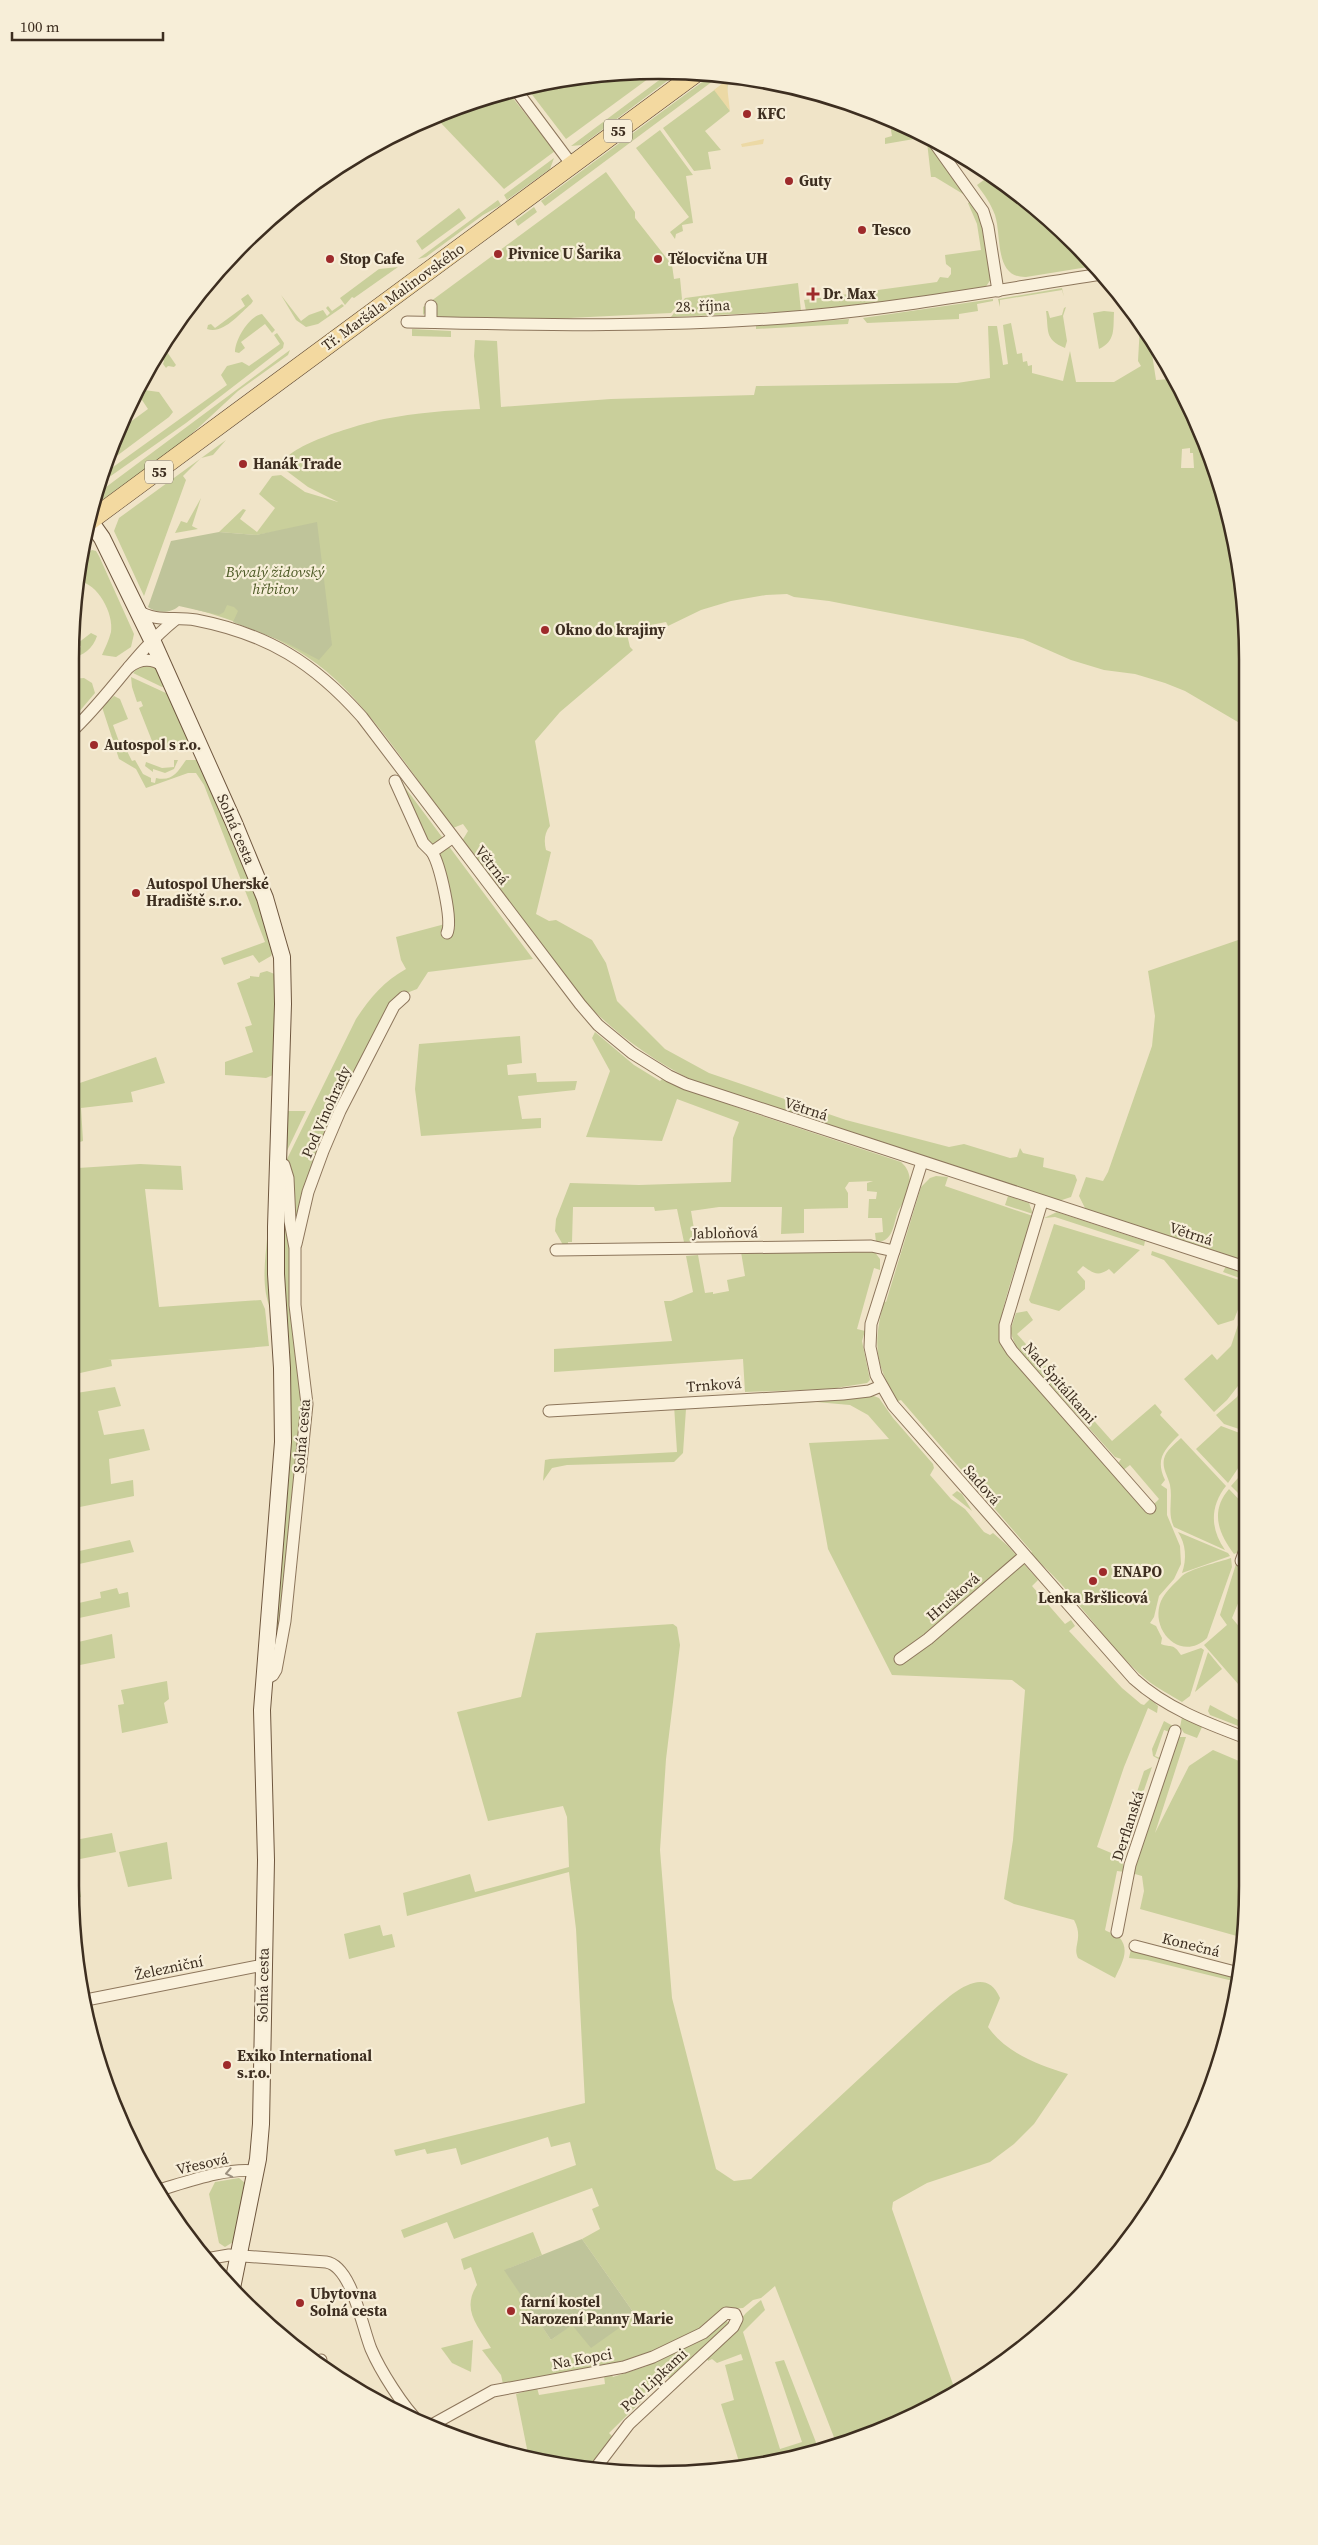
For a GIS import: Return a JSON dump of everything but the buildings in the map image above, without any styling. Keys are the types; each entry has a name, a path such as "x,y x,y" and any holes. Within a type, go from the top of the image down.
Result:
{"main road":[{"name":"Tř. Maršála Malinovského","path":"97,516 688,80"}],"street":[{"path":"521,96 572,165"},
{"path":"942,152 978,201 986,217 998,291"},
{"name":"28. října","path":"407,322 503,325 736,320 857,311 1094,275"},
{"path":"431,306 431,322"},
{"name":"Solná cesta","path":"94,528 102,538 152,640 234,823 264,898 280,945 283,978 277,1161 276,1274 282,1368 283,1442 261,1737 266,1860 261,2124 255,2170 234,2280"},
{"name":"Větrná","path":"137,609 152,617 175,620 189,619 204,622 260,639 299,659 320,674 362,717 452,838 580,1004 605,1030 640,1058 686,1084 1239,1266"},
{"path":"79,723 152,640 175,620"},
{"path":"128,668 142,661 151,660 165,668"},
{"path":"395,781 423,843 432,852 437,862 449,918 448,933"},
{"path":"432,852 452,838"},
{"name":"Pod Vinohrady","path":"295,1248 308,1192 340,1111 394,1006 404,997"},
{"name":"Solná cesta","path":"264,1680 273,1675 276,1670 285,1621 307,1404 294,1305 295,1248 290,1221 287,1170 284,1164 277,1161"},
{"name":"Sadová","path":"922,1162 870,1331 871,1354 881,1386 893,1405 1024,1556 1143,1687 1181,1712 1239,1735"},
{"name":"Nad Špitálkami","path":"1042,1202 1005,1325 1005,1340 1017,1357 1150,1508"},
{"name":"Jabloňová","path":"556,1250 871,1246 894,1251"},
{"name":"Trnková","path":"549,1411 844,1394 869,1391 881,1386"},
{"name":"Hrušková","path":"900,1659 928,1639 1024,1556"},
{"name":"Derflanská","path":"1117,1932 1130,1864 1175,1731"},
{"name":"Konečná","path":"1135,1946 1232,1971"},
{"name":"Železniční","path":"90,1999 263,1965"},
{"name":"Vřesová","path":"164,2189 246,2169 255,2170"},
{"path":"214,2258 238,2256 326,2262 336,2266 352,2293 371,2350 408,2409"},
{"name":"Na Kopci","path":"437,2422 493,2391 624,2367 690,2341 714,2325 728,2312 736,2315"},
{"name":"Pod Lipkami","path":"600,2463 629,2424 733,2327 737,2320 736,2315"}],"green space":[{"path":"647,79 566,139 531,94 583,84"},
{"path":"661,79 669,79 582,145 571,146"},
{"path":"704,81 712,82 545,206 541,201"},
{"path":"724,83 728,83 726,105 730,111 705,131 721,150 708,152 711,169 694,171 663,128"},
{"path":"513,98 555,151 504,189 440,122"},
{"path":"890,127 914,139 885,144 885,138 892,136"},
{"path":"660,130 693,175 686,176 693,223 682,225 683,231 676,234 675,239 670,232 689,217 636,148"},
{"path":"927,145 963,194 935,177 931,177"},
{"path":"554,158 550,169 507,200 504,195"},
{"path":"606,172 635,212 635,218 672,265 674,279 680,278 682,299 671,313 548,319 441,317 426,312 423,315 423,307"},
{"path":"985,180 1012,199 1042,223 1087,267 1026,277 1016,276 1009,271 1001,255 995,215 977,185"},
{"path":"498,200 501,205 483,215 426,257 418,259"},
{"path":"972,201 982,222 991,279 985,288 806,311 804,300 937,282 940,277 948,278 951,274 951,268 946,264 945,255 981,250 977,224 968,203"},
{"path":"534,207 537,212 518,226 515,221"},
{"path":"459,208 466,218 422,250 416,241"},
{"path":"398,267 354,298 352,297 345,305 340,298 379,269"},
{"path":"798,283 801,311 671,317 685,298"},
{"path":"1062,288 1064,297 1062,290 1000,300 1000,307 998,299"},
{"path":"248,294 253,301 236,317 219,329 207,329 208,325 211,324 215,328 245,306 241,299"},
{"path":"281,295 301,321 309,315 323,310 327,316 330,313 326,308 328,306 332,311 342,304 344,306 318,324 306,327 296,320"},
{"path":"993,299 993,301 977,304 978,311 959,314 959,319 867,323 863,318"},
{"path":"1066,307 1063,316 1067,341 1065,348 1058,345 1051,338 1046,311 1048,311 1050,318 1062,315"},
{"path":"1114,312 1113,329 1111,338 1099,349 1093,313"},
{"path":"262,314 275,330 272,333 265,324 241,342 245,348 239,353 235,352 237,341 244,329 252,319"},
{"path":"849,319 848,324 756,329 756,326"},
{"path":"1011,323 1017,354 1022,353 1023,362 1027,361 1028,366 1032,365 1032,373 1063,381 1070,351 1076,382 1114,382 1141,366 1138,361 1139,335 1152,354 1156,380 1167,379 1195,437 1208,472 1228,546 1238,621 1239,723 1185,691 1165,683 1135,674 1104,670 1071,660 1023,639 829,601 794,597 787,594 766,595 731,601 701,610 668,626 666,622 626,630 630,647 633,650 560,712 535,741 550,826 546,835 545,847 546,850 551,852 536,914 549,921 556,920 592,940 606,963 617,1001 665,1049 709,1073 846,1120 949,1147 964,1144 1010,1158 1017,1157 1020,1148 1023,1153 1044,1158 1043,1167 1075,1175 1077,1180 1071,1197 1059,1201 694,1081 649,1055 622,1036 585,1002 462,841 468,831 463,824 453,828 382,731 335,679 304,655 269,636 232,620 194,609 296,528 256,535 219,532 243,509 246,510 240,519 257,532 275,508 259,494 272,476 281,475 305,492 338,502 308,487 280,466 296,450 326,436 384,419 432,412 480,409 474,356 475,340 497,341 501,407 611,399 754,395 756,386 957,383 990,378 988,326 997,326 1003,365 1008,364 1003,325","holes":["1190,448 1190,453 1193,453 1194,468 1181,468 1182,449"]},
{"path":"412,329 451,331 451,337 412,336"},
{"path":"277,333 284,343 283,348 186,423 108,478 111,468 227,385 221,375 227,366 242,362 249,366 280,344 274,335"},
{"path":"290,350 288,355 238,391 184,441 101,501 105,488"},
{"path":"167,352 176,365 166,368 163,364 162,359"},
{"path":"145,390 159,392 173,412 116,457 130,422 148,409 141,398"},
{"path":"226,440 213,455 201,458"},
{"path":"200,459 183,476 186,480 144,596 114,531 119,518"},
{"path":"201,498 192,526 198,529 175,533 181,521 187,523"},
{"name":"Bývalý židovský hřbitov","path":"317,522 332,645 319,660 287,643 233,622 238,611 234,607 227,605 224,612 219,615 179,606 164,612 155,611 148,607 171,541 219,532 256,535"},
{"path":"92,550 96,551 99,556 134,634 131,647 116,657 102,655 111,632 110,617 98,593 84,583 89,552"},
{"path":"91,633 97,636 93,645 79,655 81,647 79,642"},
{"path":"154,664 168,685 162,687 133,673 141,665"},
{"path":"131,677 168,694 190,739 183,747 174,751 164,751 154,746 139,708 143,706 141,701 137,702 132,687"},
{"path":"79,678 84,678 92,683 95,693 79,712"},
{"path":"114,696 120,699 128,719 113,725 122,750 126,749 132,761 135,760 143,774 151,778 151,782 155,783 156,778 171,777 186,760 199,760 239,846 275,947 271,956 259,963 253,955 224,965 221,958 265,942 204,785 196,773 188,773 146,788 136,769 119,759 102,707"},
{"path":"174,760 178,760 174,769 165,773 153,769 153,772 145,766 146,762 162,768 174,767"},
{"path":"398,778 533,959 428,972 417,989 399,996 342,1107 295,1235 287,1159 356,1019 378,991 406,969 401,960 396,937 445,924 447,934 455,928 439,857 425,840"},
{"path":"1239,940 1239,1259 1086,1210 1079,1196 1086,1177 1103,1181 1108,1172 1152,1046 1155,1016 1148,971"},
{"path":"267,971 277,975 273,1075 266,1078 225,1075 225,1062 253,1052 245,1027 252,1025 237,983 250,978 250,976 259,977 260,973"},
{"path":"595,1032 634,1065 660,1081 662,1079 744,1110 901,1162 906,1167 910,1184 898,1211 891,1234 883,1241 876,1242 875,1233 883,1232 882,1218 868,1218 869,1199 876,1199 877,1192 867,1191 867,1183 873,1181 849,1182 845,1188 848,1193 848,1208 804,1209 804,1233 781,1234 782,1207 719,1207 691,1211 696,1241 684,1242 677,1209 655,1211 654,1207 573,1207 572,1242 568,1242 568,1246 563,1245 555,1231 556,1219 570,1183 639,1185 731,1182 733,1138 739,1122 677,1099 662,1141 586,1137 610,1071 592,1038"},
{"path":"520,1036 522,1063 507,1065 508,1075 536,1073 537,1082 577,1081 575,1090 518,1096 522,1119 541,1118 541,1128 421,1136 415,1089 419,1044"},
{"path":"156,1057 165,1083 131,1092 133,1102 81,1108 83,1141 79,1142 79,1083"},
{"path":"287,1111 306,1111 285,1155"},
{"path":"140,1164 181,1166 183,1190 145,1189 159,1307 261,1300 265,1309 269,1346 108,1360 111,1360 112,1366 79,1373 79,1168"},
{"path":"284,1176 304,1395 283,1625 272,1670"},
{"path":"936,1176 948,1177 945,1186 1033,1216 1006,1299 1002,1316 1000,1343 1147,1511 1159,1499 1130,1465 1122,1471 1117,1465 1121,1459 1115,1457 1016,1347 1010,1331 1016,1313 1027,1311 1033,1320 1017,1334 1112,1441 1155,1404 1162,1412 1160,1415 1179,1435 1165,1450 1161,1460 1162,1473 1165,1480 1161,1485 1167,1489 1167,1515 1180,1546 1181,1564 1174,1579 1159,1596 1154,1617 1150,1623 1156,1626 1162,1638 1161,1644 1174,1647 1181,1655 1201,1648 1204,1650 1190,1696 1182,1702 1147,1680 1116,1650 1061,1584 1030,1554 1032,1552 901,1400 898,1401 884,1376 877,1342 880,1316 921,1187 930,1178"},
{"path":"1008,1196 1029,1203 1033,1214 1005,1205"},
{"path":"1057,1212 1145,1241 1144,1246 1055,1217 1044,1218"},
{"path":"1054,1224 1140,1250 1114,1274 1109,1269 1102,1273 1096,1273 1083,1266 1077,1272 1085,1281 1085,1289 1059,1311 1031,1303 1029,1300"},
{"path":"271,1237 271,1310 266,1293 264,1275 267,1239"},
{"path":"874,1251 880,1259 880,1270 874,1268 857,1329 865,1331 862,1341 870,1380 867,1383 830,1389 745,1392 743,1359 554,1372 554,1349 672,1341 664,1301 671,1301 693,1292 686,1256 698,1255 705,1293 713,1292 713,1294 729,1291 727,1280 745,1276 741,1252"},
{"path":"1152,1251 1239,1280 1239,1307 1234,1320 1218,1325 1164,1260 1151,1255"},
{"path":"1226,1266 1239,1270 1239,1278 1223,1272"},
{"path":"1239,1322 1239,1385 1214,1412 1184,1379 1212,1354 1217,1360 1231,1346"},
{"path":"115,1387 121,1406 98,1411 104,1435 144,1429 150,1450 109,1459 111,1484 133,1480 134,1496 79,1507 79,1393"},
{"path":"1239,1394 1239,1429 1224,1424 1216,1415"},
{"path":"871,1395 879,1398 893,1418 933,1464 934,1468 930,1475 951,1499 965,1509 984,1532 990,1535 993,1533 1008,1546 1038,1580 1032,1586 1065,1624 1071,1620 1075,1626 1069,1631 1122,1688 1141,1704 1144,1705 1150,1699 1158,1706 1157,1713 1148,1708 1124,1767 1097,1847 1116,1855 1144,1771 1152,1767 1121,1857 1125,1872 1117,1871 1105,1930 1119,1937 1123,1942 1124,1958 1115,1978 1078,1958 1076,1950 1078,1932 1074,1920 1014,1904 1004,1899 1013,1840 1025,1690 1012,1680 892,1675 828,1549 809,1443 889,1439 868,1415 850,1405 816,1402 686,1409 683,1453 674,1462 567,1465 552,1468 543,1481 545,1460 677,1452 674,1405"},
{"path":"1221,1426 1239,1433 1239,1467 1228,1483 1196,1449"},
{"path":"1181,1438 1226,1486 1217,1501 1214,1518 1217,1534 1225,1550 1174,1527 1172,1522 1170,1485 1164,1469 1164,1459 1171,1447"},
{"path":"1239,1477 1239,1494 1231,1486"},
{"path":"1229,1489 1239,1500 1239,1552 1234,1554 1220,1530 1218,1522 1218,1514 1223,1497"},
{"path":"957,1491 962,1494 972,1511 952,1495"},
{"path":"1178,1532 1228,1553 1230,1556 1182,1573 1185,1552"},
{"path":"130,1540 134,1552 79,1564 79,1551"},
{"path":"1231,1558 1232,1567 1207,1638 1197,1645 1187,1647 1178,1645 1170,1640 1163,1632 1159,1623 1158,1612 1165,1594 1185,1574"},
{"path":"1239,1563 1239,1601 1232,1618 1239,1626 1239,1685 1204,1645 1227,1625 1220,1615 1236,1564"},
{"path":"117,1588 119,1594 128,1592 130,1607 79,1618 79,1603 101,1598 100,1592"},
{"path":"673,1624 677,1627 680,1645 666,1759 660,1850 672,1998 716,2169 734,2181 751,2179 946,1999 966,1986 976,1983 985,1983 993,1987 1000,1998 988,2027 995,2036 1024,2057 1068,2074 1034,2124 1014,2144 990,2162 927,2183 893,2202 892,2209 954,2386 949,2389 881,2422 834,2438 775,2286 761,2298 753,2300 743,2308 729,2309 680,2344 606,2366 503,2384 501,2375 482,2350 491,2348 473,2318 471,2310 472,2294 477,2285 471,2267 464,2270 461,2259 533,2232 542,2255 505,2270 551,2340 572,2324 636,2316 582,2239 600,2229 592,2209 599,2206 592,2188 454,2239 447,2222 404,2238 401,2230 576,2165 570,2142 551,2147 548,2137 461,2165 456,2148 427,2154 425,2149 396,2156 394,2150 585,2103 576,1929 569,1872 407,1916 403,1893 470,1874 475,1892 569,1867 567,1817 563,1806 488,1821 457,1712 521,1697 536,1633"},
{"path":"112,1634 115,1658 79,1665 79,1642"},
{"path":"1208,1652 1222,1669 1195,1692"},
{"path":"167,1681 169,1699 164,1703 168,1723 122,1733 118,1705 124,1704 121,1690"},
{"path":"1210,1705 1239,1720 1239,1726 1210,1715 1208,1711"},
{"path":"1182,1717 1202,1727 1197,1738 1184,1733 1180,1727"},
{"path":"1164,1721 1173,1726 1172,1733 1164,1730 1155,1756 1163,1759 1162,1761 1153,1756 1152,1749"},
{"path":"1177,1737 1186,1737 1155,1833 1189,1766 1213,1750 1239,1761 1239,1886 1237,1936 1140,1909 1144,1891 1142,1876 1135,1874 1134,1867"},
{"path":"112,1833 116,1852 79,1859 79,1839"},
{"path":"167,1842 172,1879 128,1887 119,1852"},
{"path":"380,1925 383,1936 392,1934 395,1947 349,1959 344,1934"},
{"path":"1131,1949 1232,1974 1231,1981 1147,1960 1129,1958"},
{"path":"239,2178 245,2183 233,2242 225,2247 219,2243 209,2194 215,2182"},
{"path":"582,2239 636,2316 591,2348 572,2325 551,2340 504,2270"},
{"path":"761,2300 765,2310 743,2332 780,2449 802,2442 775,2362 784,2360 817,2444 772,2455 739,2460 721,2404 734,2400 725,2365 743,2360 741,2354 717,2363 712,2359 708,2361 707,2358 746,2313"},
{"path":"725,2320 730,2324 671,2379 667,2376 609,2433 613,2437 595,2462 527,2450 516,2394 537,2388 539,2395 605,2384 604,2376 611,2374 613,2377 647,2366 647,2363"},
{"path":"473,2340 471,2372 452,2363 441,2348"}],"sand":[{"path":"723,83 729,83 727,86 730,111 714,90"},
{"path":"764,139 763,144 742,147 741,144"}],"place":[{"name":"KFC","path":"747,114"},
{"name":"Guty","path":"789,181"},
{"name":"Tesco","path":"862,230"},
{"name":"Pivnice U Šarika","path":"498,254"},
{"name":"Stop Cafe","path":"330,259"},
{"name":"Tělocvična UH","path":"658,259"},
{"name":"Dr. Max","path":"813,294"},
{"name":"Hanák Trade","path":"243,464"},
{"name":"Okno do krajiny","path":"545,630"},
{"name":"Autospol s r.o.","path":"94,745"},
{"name":"Autospol Uherské Hradiště s.r.o.","path":"136,893"},
{"name":"ENAPO","path":"1103,1572"},
{"name":"Lenka Bršlicová","path":"1093,1581"},
{"name":"Exiko International s.r.o.","path":"227,2065"},
{"name":"Ubytovna Solná cesta","path":"300,2303"},
{"name":"farní kostel Narození Panny Marie","path":"511,2311"}]}
